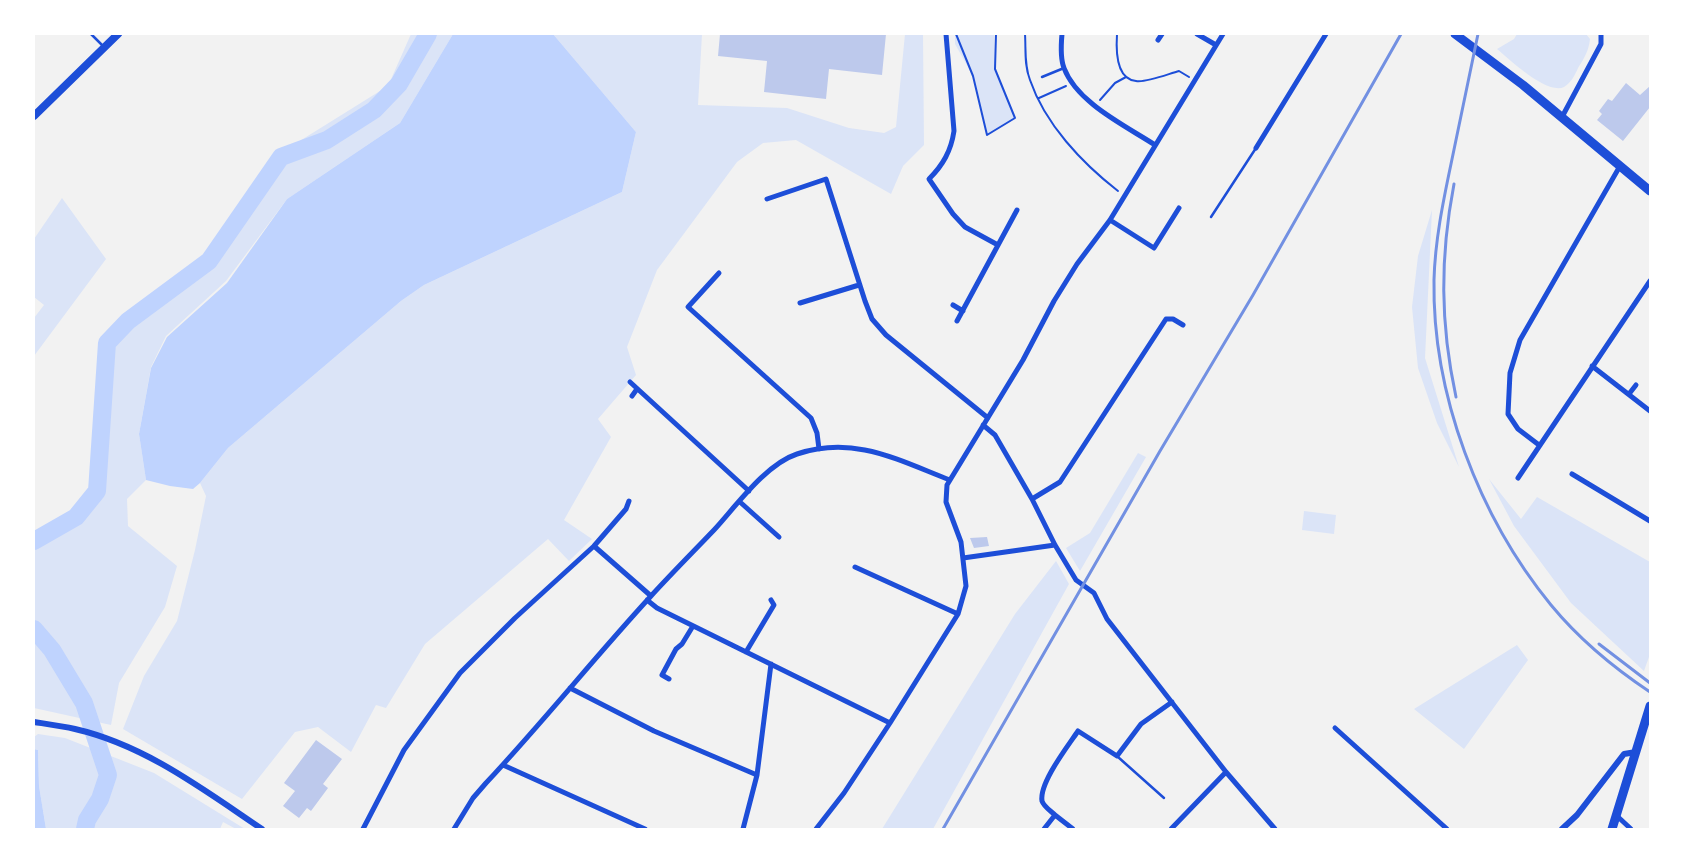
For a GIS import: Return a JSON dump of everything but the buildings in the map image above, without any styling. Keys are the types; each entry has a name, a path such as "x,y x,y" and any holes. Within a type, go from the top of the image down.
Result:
{"highway":[{"path":"1455,34 1523,85 1650,191"},
{"path":"1612,829 1650,711"}],"main road":[{"path":"34,116 118,34"}],"street":[{"path":"946,34 954,131 952,146 946,159 929,180 953,214 965,227 998,245"},
{"path":"1062,34 1064,68 1072,83 1082,95 1155,145"},
{"path":"1158,40 1162,34"},
{"path":"1197,34 1216,45"},
{"path":"816,829 844,793 958,614 966,586 961,542 946,502 946,489 950,480 1023,360 1054,300 1077,264 1110,220 1223,34"},
{"path":"1256,148 1326,34"},
{"path":"1562,117 1597,52 1601,34"},
{"path":"1539,445 1518,429 1508,414 1510,373 1520,340 1620,166"},
{"path":"767,198 826,179 859,285 872,319 886,335 988,418"},
{"path":"1110,220 1154,248 1179,208"},
{"path":"957,321 1017,210"},
{"path":"719,273 688,307 811,418 817,433 819,449"},
{"path":"1518,478 1650,281"},
{"path":"800,303 859,285"},
{"path":"953,305 963,311"},
{"path":"1032,499 1060,482 1166,319 1173,319 1183,325"},
{"path":"1592,366 1650,411"},
{"path":"630,382 749,491"},
{"path":"1628,394 1636,385"},
{"path":"632,396 637,389"},
{"path":"983,425 995,435 1076,580 1094,593 1107,619 1226,772 1274,829"},
{"path":"454,829 473,798 649,598 766,473 796,454 819,449 849,447 876,452 950,480"},
{"path":"1572,474 1650,521"},
{"path":"362,829 404,750 460,672 515,618 594,546 626,509 629,501"},
{"path":"740,502 779,537"},
{"path":"963,558 1055,545"},
{"path":"594,546 649,598 657,608 890,723"},
{"path":"855,567 958,614"},
{"path":"746,652 774,605 771,600"},
{"path":"669,679 662,675 676,649 682,644 693,626"},
{"path":"743,829 757,775 771,664"},
{"path":"570,688 654,731 757,775"},
{"path":"1072,829 1045,806 1042,800 1049,776 1078,731 1117,756 1141,724 1172,702"},
{"path":"34,722 76,729 113,741 157,760 262,829"},
{"path":"1335,728 1447,829"},
{"path":"1562,829 1578,815 1624,754 1636,752"},
{"path":"503,765 645,829"},
{"path":"1172,829 1226,772"},
{"path":"1044,829 1056,815"},
{"path":"1617,816 1631,829"}],"lane":[{"path":"91,34 104,47"},
{"path":"1042,77 1064,68"},
{"path":"1212,217 1256,148"},
{"path":"1117,756 1164,798"}],"path":[{"path":"956,34 973,76 987,135 1015,118 995,68 996,34"},
{"path":"1025,34 1026,64 1030,80 1058,130 1103,180 1124,196"},
{"path":"1117,34 1116,52 1121,70 1128,79 1138,82 1179,71 1194,80"},
{"path":"1095,105 1115,83 1126,77"},
{"path":"1039,98 1072,83"}],"shaded area":[{"path":"411,34 453,34 400,123 287,199 226,281 166,336 151,367 139,434 146,480 127,499 128,526 177,566 165,607 119,683 111,725 34,708 34,542 102,496 107,343 128,321 209,261 274,157 388,86"},
{"path":"553,34 702,34 698,105 787,108 849,128 884,133 896,127 905,34 923,34 924,145 903,166 891,194 796,140 763,143 737,162 657,270 627,347 636,375 598,419 611,437 564,520 592,539 569,561 548,539 425,644 386,708 376,705 351,752 318,727 295,732 242,799 123,729 144,676 177,621 206,496 200,483 228,448 401,301 424,285 622,192 636,132"},
{"path":"955,34 994,34 995,69 1015,118 987,135 973,76 955,44"},
{"path":"1517,34 1586,34 1590,39 1586,54 1572,79 1564,87 1557,88 1548,86 1529,75 1497,49 1514,39"},
{"path":"62,198 106,259 34,356 34,318 44,305 34,297 34,239"},
{"path":"1432,210 1425,358 1459,467 1437,423 1418,368 1412,307 1418,256"},
{"path":"1138,453 1146,457 1080,571 1066,548 1090,533"},
{"path":"1489,479 1521,519 1537,497 1650,562 1650,654 1644,671 1571,603 1514,526"},
{"path":"1304,511 1336,515 1334,534 1302,530"},
{"path":"1056,561 1069,584 933,829 882,829 1015,614"},
{"path":"1517,645 1528,660 1464,749 1414,709"},
{"path":"38,734 65,738 154,773 245,829 236,829 223,822 220,829 46,829 39,786 38,750 34,749 34,737"}],"water":[{"path":"453,34 553,34 636,132 622,192 424,285 401,301 228,448 193,489 146,480 139,434 151,368 167,337 227,283 287,199 400,123"},
{"path":"34,749 38,750 39,786 46,829 34,829"}],"waterway":[{"path":"34,541 76,517 97,491 107,343 128,321 209,261 281,157 327,140 374,110 399,84 428,34"},
{"path":"34,629 52,650 84,703 108,775 100,799 87,820 85,829"}],"railway":[{"path":"943,829 1160,451 1253,295 1401,34"},
{"path":"1478,34 1442,207 1435,265 1436,323 1441,366 1451,410 1482,494 1502,533 1525,570 1551,605 1573,630 1610,663 1650,692"},
{"path":"1454,184 1446,238 1444,290 1447,343 1456,397"},
{"path":"1599,644 1650,683"}]}
